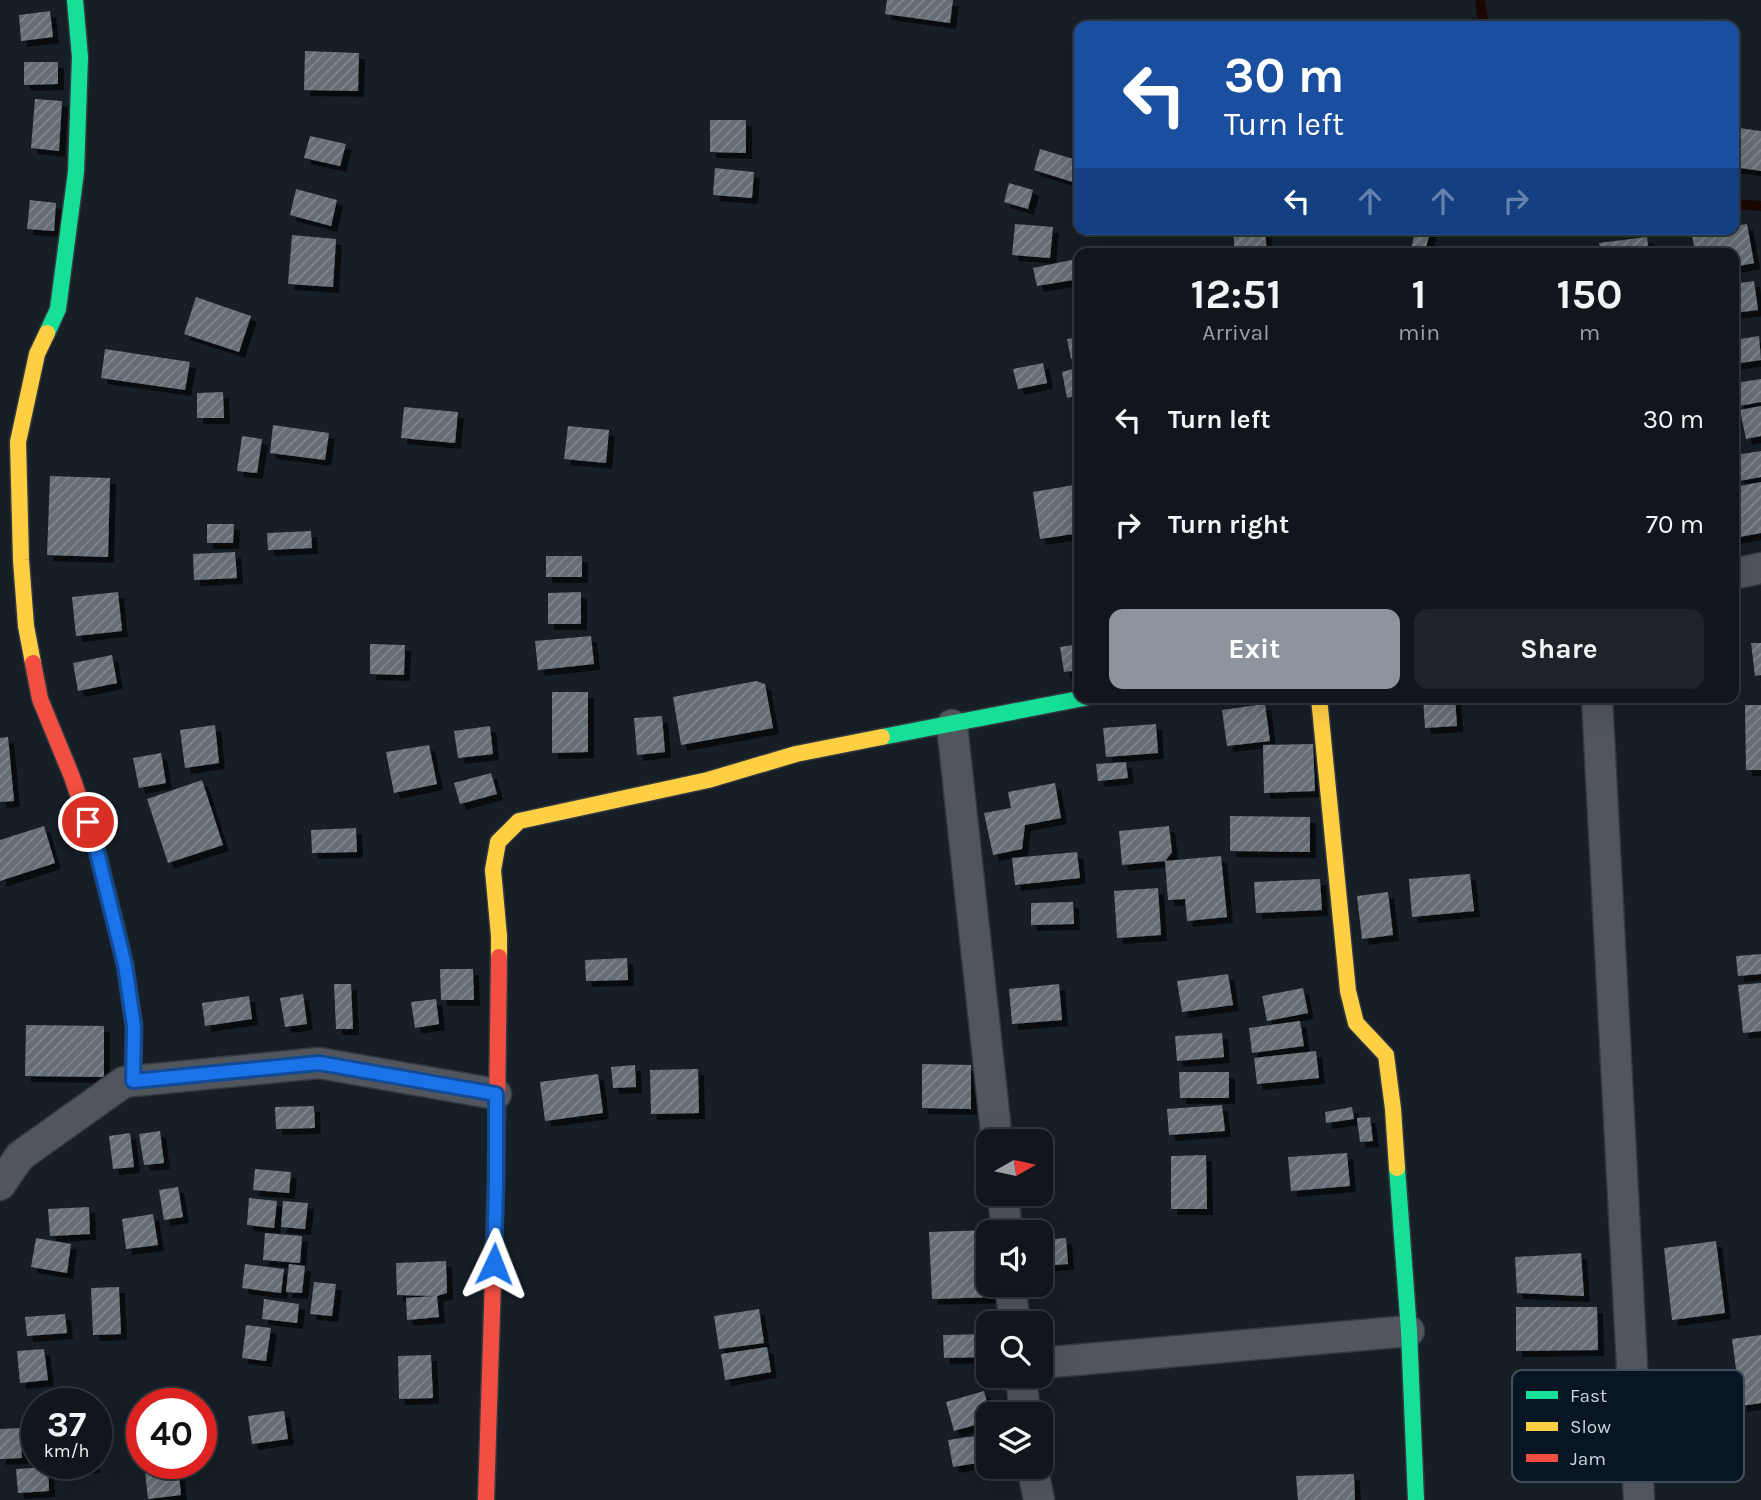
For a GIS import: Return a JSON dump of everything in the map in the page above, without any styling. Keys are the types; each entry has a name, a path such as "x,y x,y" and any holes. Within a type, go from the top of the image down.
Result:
{"street":[{"path":"75,0 80,57 76,172 58,309 37,354 18,442 10,508 21,560 26,626 40,699 72,777 95,844 125,965 134,1027 133,1081"},
{"path":"1739,573 1761,568"},
{"path":"486,1500 496,1184 499,936 493,870 498,842 519,821 708,780 796,754 1074,700"},
{"path":"1319,703 1348,991 1356,1023 1386,1055 1393,1109 1409,1331 1416,1500"},
{"path":"1597,703 1632,1370"},
{"path":"952,725 996,1129"},
{"path":"0,1185 20,1156 124,1082 319,1063 496,1094"},
{"path":"1053,1362 1409,1331"},
{"path":"1035,1479 1039,1500"},
{"path":"1638,1482 1639,1500"}],"building":[{"path":"887,0 953,0 950,23 885,14"},
{"path":"50,11 53,37 21,41 19,15"},
{"path":"305,51 359,53 358,91 304,90"},
{"path":"24,62 58,62 58,84 24,85"},
{"path":"35,99 62,101 59,151 31,148"},
{"path":"710,120 746,120 746,153 710,152"},
{"path":"1739,128 1761,131 1761,171 1739,168"},
{"path":"310,136 346,144 340,166 304,158"},
{"path":"1040,149 1074,159 1074,182 1034,170"},
{"path":"715,168 754,172 752,198 713,195"},
{"path":"1009,183 1033,190 1028,209 1004,202"},
{"path":"296,189 337,200 331,226 290,215"},
{"path":"30,200 56,203 54,231 27,229"},
{"path":"1015,224 1053,227 1050,258 1012,255"},
{"path":"1747,224 1754,263 1739,266 1739,248 1694,248 1692,235 1739,235 1739,225"},
{"path":"292,235 336,239 333,287 288,284"},
{"path":"1233,235 1265,235 1267,248 1235,248"},
{"path":"1414,235 1429,235 1426,248 1411,248"},
{"path":"1647,237 1648,248 1600,248 1599,243"},
{"path":"1074,259 1074,280 1037,286 1033,268"},
{"path":"1754,281 1758,310 1739,312 1739,283"},
{"path":"196,297 251,316 239,352 184,334"},
{"path":"1759,336 1761,360 1739,363 1739,339"},
{"path":"1074,338 1074,359 1071,359 1067,339"},
{"path":"105,349 190,362 185,390 101,378"},
{"path":"1043,363 1047,383 1018,389 1013,369"},
{"path":"1074,369 1074,396 1067,398 1062,372"},
{"path":"1761,379 1761,402 1739,406 1739,382"},
{"path":"223,392 224,418 197,418 197,393"},
{"path":"1761,406 1761,436 1746,439 1740,410"},
{"path":"404,407 458,412 455,443 401,438"},
{"path":"273,425 329,433 325,460 270,453"},
{"path":"568,426 609,430 606,463 564,459"},
{"path":"242,436 262,439 257,473 237,471"},
{"path":"1761,451 1761,477 1739,481 1739,454"},
{"path":"50,476 110,478 108,557 47,555"},
{"path":"1761,482 1761,533 1739,537 1739,486"},
{"path":"1074,485 1074,534 1040,539 1033,492"},
{"path":"207,524 234,524 233,543 207,543"},
{"path":"311,531 312,548 268,550 267,533"},
{"path":"235,552 237,578 194,580 193,554"},
{"path":"546,556 582,556 582,577 546,577"},
{"path":"118,592 122,631 76,636 72,597"},
{"path":"581,592 581,624 548,624 548,593"},
{"path":"591,636 594,664 538,670 535,641"},
{"path":"1751,643 1761,643 1761,675 1755,676"},
{"path":"370,644 405,645 404,675 370,674"},
{"path":"1074,645 1074,671 1064,672 1060,647"},
{"path":"112,655 117,683 78,691 73,663"},
{"path":"756,681 765,684 773,728 681,745 673,697"},
{"path":"552,692 588,692 588,752 552,753"},
{"path":"1423,703 1455,703 1457,726 1425,728"},
{"path":"1265,704 1270,741 1227,746 1222,710"},
{"path":"1745,705 1761,705 1761,770 1746,770"},
{"path":"662,716 665,752 637,755 634,718"},
{"path":"1156,724 1158,753 1106,757 1103,728"},
{"path":"215,725 219,763 185,768 180,730"},
{"path":"490,726 493,754 458,758 454,731"},
{"path":"8,737 14,801 0,802 0,738"},
{"path":"1313,744 1315,791 1264,793 1263,745"},
{"path":"429,745 437,784 394,793 386,752"},
{"path":"161,753 166,783 139,788 133,758"},
{"path":"1126,762 1128,778 1098,781 1096,764"},
{"path":"491,773 497,794 460,804 454,783"},
{"path":"202,780 223,845 168,863 147,799"},
{"path":"1055,783 1061,818 1025,825 1022,849 993,855 984,813 1011,808 1008,792"},
{"path":"1230,816 1310,817 1310,852 1230,851"},
{"path":"44,826 55,863 0,881 0,840"},
{"path":"1169,826 1172,852 1165,861 1122,865 1119,831"},
{"path":"356,828 357,852 312,853 311,830"},
{"path":"1077,852 1080,878 1015,885 1012,858"},
{"path":"1221,856 1227,917 1187,921 1185,899 1168,900 1165,861"},
{"path":"1470,874 1474,911 1412,917 1409,879"},
{"path":"1320,879 1322,910 1256,913 1254,882"},
{"path":"1158,888 1161,935 1117,938 1114,891"},
{"path":"1388,892 1393,935 1362,939 1357,896"},
{"path":"1073,902 1074,924 1031,925 1031,903"},
{"path":"1761,954 1761,974 1738,976 1736,956"},
{"path":"627,958 628,980 586,981 585,960"},
{"path":"440,969 473,969 474,1000 441,1000"},
{"path":"1228,974 1233,1005 1182,1012 1177,981"},
{"path":"1761,983 1761,1031 1743,1033 1738,985"},
{"path":"334,984 351,984 353,1029 336,1029"},
{"path":"1059,984 1062,1020 1012,1024 1009,989"},
{"path":"1303,988 1308,1013 1267,1021 1262,996"},
{"path":"303,994 307,1024 285,1027 280,998"},
{"path":"249,996 252,1019 205,1026 202,1003"},
{"path":"436,999 439,1024 415,1028 411,1002"},
{"path":"1300,1021 1304,1046 1252,1053 1249,1028"},
{"path":"26,1025 104,1026 104,1077 25,1076"},
{"path":"1222,1033 1224,1057 1177,1061 1175,1036"},
{"path":"1316,1051 1319,1078 1257,1084 1254,1058"},
{"path":"922,1064 971,1065 971,1109 922,1108"},
{"path":"635,1065 636,1087 613,1088 611,1067"},
{"path":"698,1069 699,1113 651,1114 650,1070"},
{"path":"1179,1072 1229,1072 1229,1098 1180,1098"},
{"path":"598,1074 603,1113 545,1121 540,1082"},
{"path":"1222,1105 1225,1131 1169,1135 1167,1109"},
{"path":"314,1106 315,1128 276,1129 275,1107"},
{"path":"1352,1107 1354,1119 1326,1123 1325,1112"},
{"path":"1370,1117 1373,1141 1360,1142 1357,1118"},
{"path":"160,1131 164,1163 144,1165 139,1134"},
{"path":"130,1133 134,1167 113,1169 109,1136"},
{"path":"1347,1153 1350,1186 1291,1191 1288,1157"},
{"path":"1206,1155 1207,1209 1171,1209 1171,1156"},
{"path":"255,1169 291,1172 289,1193 253,1190"},
{"path":"178,1187 183,1217 164,1220 159,1190"},
{"path":"249,1198 277,1201 274,1228 247,1225"},
{"path":"283,1201 308,1203 305,1229 281,1227"},
{"path":"89,1207 90,1234 50,1236 48,1209"},
{"path":"153,1214 158,1245 126,1249 122,1219"},
{"path":"976,1230 976,1297 995,1297 932,1299 929,1232"},
{"path":"265,1233 302,1236 300,1263 263,1260"},
{"path":"36,1238 71,1244 67,1273 31,1267"},
{"path":"1066,1238 1068,1264 1053,1265 1053,1239"},
{"path":"1716,1241 1725,1313 1672,1320 1664,1248"},
{"path":"1581,1253 1584,1296 1517,1293 1515,1257"},
{"path":"446,1261 447,1293 437,1296 439,1317 407,1320 406,1298 434,1296 397,1295 396,1263"},
{"path":"245,1264 284,1269 281,1293 242,1288"},
{"path":"289,1264 305,1266 302,1293 286,1292"},
{"path":"314,1282 336,1284 332,1316 310,1314"},
{"path":"119,1287 121,1334 93,1335 91,1288"},
{"path":"264,1299 299,1304 297,1323 262,1319"},
{"path":"1516,1307 1597,1307 1598,1350 1516,1351"},
{"path":"759,1309 764,1343 719,1349 714,1316"},
{"path":"65,1314 67,1333 27,1336 25,1317"},
{"path":"246,1325 271,1328 266,1361 242,1358"},
{"path":"976,1334 976,1357 944,1358 943,1335"},
{"path":"1761,1335 1761,1403 1744,1406 1744,1370 1736,1370 1732,1339"},
{"path":"767,1347 771,1372 725,1380 721,1354"},
{"path":"44,1349 48,1380 20,1383 17,1351"},
{"path":"431,1355 433,1398 399,1399 398,1356"},
{"path":"984,1391 987,1402 976,1402 976,1425 954,1431 946,1402"},
{"path":"284,1411 288,1439 252,1444 248,1416"},
{"path":"20,1428 21,1458 0,1459 0,1429"},
{"path":"976,1436 976,1463 953,1467 948,1440"},
{"path":"16,1469 21,1469 21,1479 48,1479 49,1491 18,1493"},
{"path":"1354,1474 1355,1500 1298,1500 1296,1476"},
{"path":"146,1479 179,1479 181,1495 148,1499"}],"waterway":[{"path":"1480,0 1483,21"},
{"path":"1739,204 1761,206"}],"traffic: fast":[{"path":"47,333 58,309 76,172 80,57 75,0"},
{"path":"882,737 1074,700"},
{"path":"1397,1168 1409,1331 1416,1500"}],"traffic: slow":[{"path":"33,663 26,626 21,560 18,442 37,354 47,333"},
{"path":"1319,703 1348,991 1356,1023 1386,1055 1397,1168"},
{"path":"499,957 493,870 498,842 519,821 708,780 796,754 882,737"},
{"path":"113,915 125,965 134,1027 133,1081"}],"traffic: jam":[{"path":"33,663 40,699 72,777 95,844 113,915"},
{"path":"486,1500 496,1184 499,957"}],"route":[{"path":"88,822 125,965 134,1027 133,1081 319,1063 496,1094 494,1264"}]}
